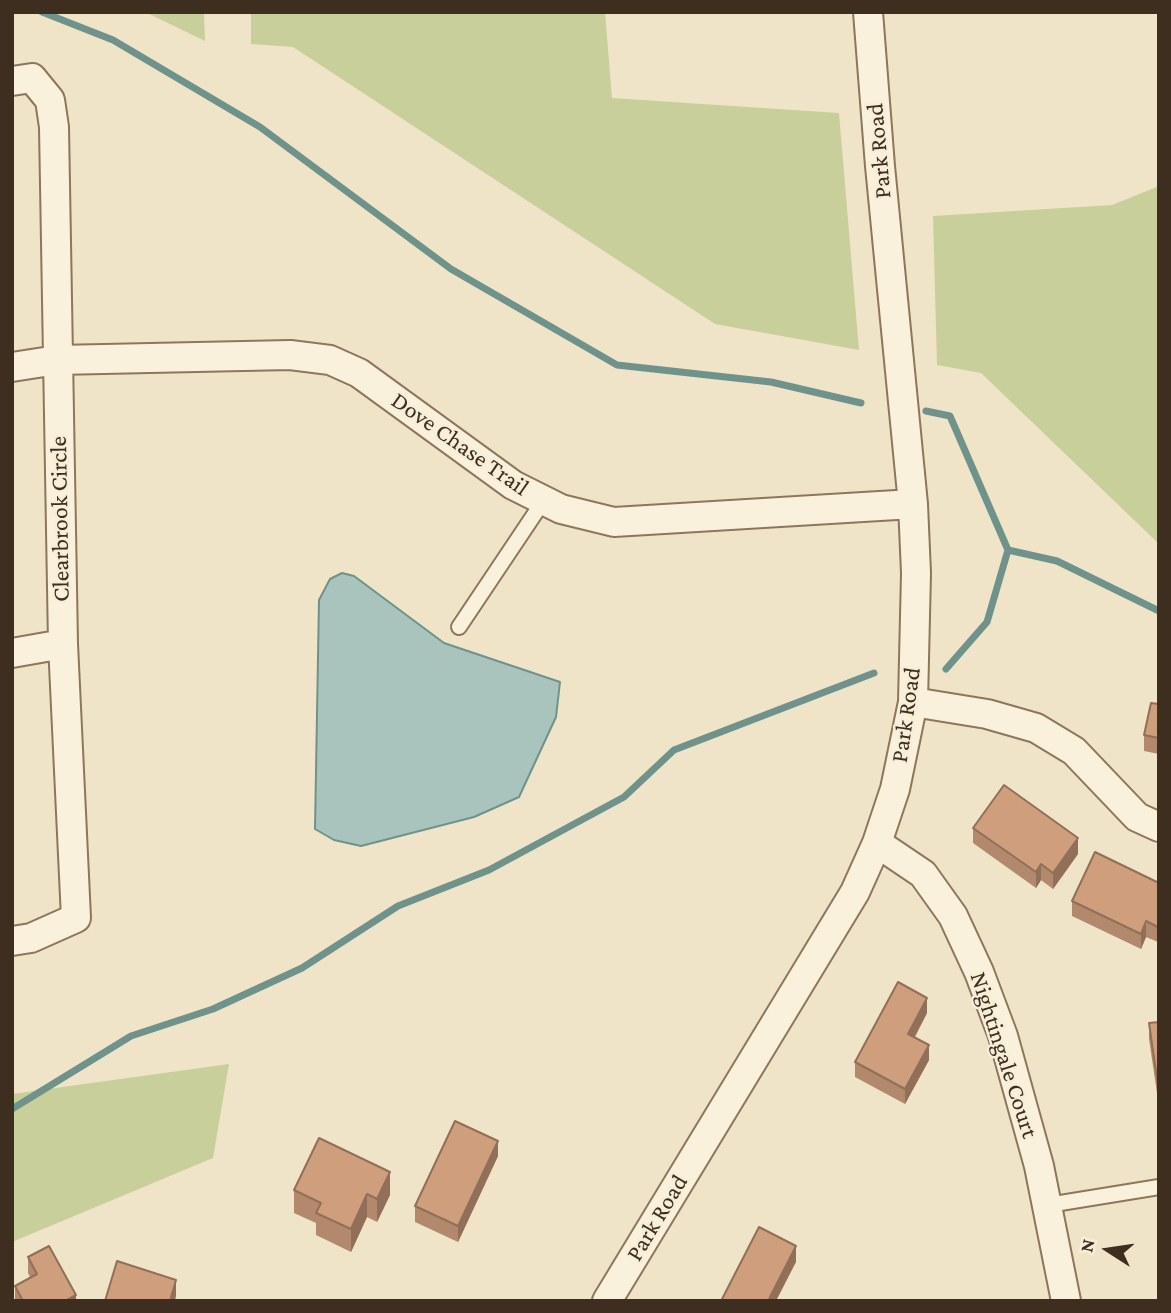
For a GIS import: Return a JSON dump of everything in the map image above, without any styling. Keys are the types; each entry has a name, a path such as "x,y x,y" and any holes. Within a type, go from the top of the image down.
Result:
{"street":[{"name":"Park Road","path":"607,1301 855,892 877,843 895,789 913,702 916,573 913,504 868,12"},
{"name":"Clearbrook Circle","path":"12,81 32,78 50,100 54,127 63,644 76,918 31,938 12,942"},
{"name":"Dove Chase Trail","path":"12,367 57,360 290,355 330,360 359,373 513,485 561,509 614,522 913,504"},
{"path":"12,653 63,644"},
{"path":"913,702 987,714 1036,728 1074,751 1138,817 1159,827"},
{"name":"Nightingale Court","path":"877,843 923,874 953,916 979,972 1003,1037 1039,1166 1066,1301"}],"lane":[{"path":"459,627 544,500"},
{"path":"1048,1205 1159,1187"}],"green space":[{"path":"145,12 204,12 205,41"},
{"path":"251,12 605,12 612,98 839,113 859,350 715,324 293,47 251,44"},
{"path":"1159,186 1159,544 981,373 937,365 933,216 1112,205"},
{"path":"229,1064 213,1158 12,1242 12,1094"}],"water":[{"path":"342,573 354,576 444,643 560,682 556,717 519,797 474,817 361,846 334,840 315,829 319,600 330,579"}],"building":[{"path":"1151,703 1159,704 1159,738 1144,735"},
{"path":"1004,785 1078,838 1053,873 1041,864 1036,872 973,828"},
{"path":"1095,852 1159,883 1158,927 1146,921 1141,934 1072,901"},
{"path":"898,982 927,998 908,1034 929,1045 905,1089 855,1062"},
{"path":"1159,1022 1159,1092 1149,1023"},
{"path":"455,1121 498,1141 458,1226 415,1206"},
{"path":"319,1138 390,1172 377,1199 367,1194 351,1229 316,1213 321,1203 294,1190"},
{"path":"759,1227 796,1246 768,1301 721,1301"},
{"path":"49,1246 76,1295 65,1301 23,1301 15,1286 37,1274 28,1257"},
{"path":"117,1261 176,1280 170,1301 105,1301"}],"waterway":[{"path":"42,12 113,40 260,127 451,269 617,365 771,382 861,403"},
{"path":"926,411 950,416 1008,550 987,622 946,669"},
{"path":"1008,550 1057,561 1159,611"},
{"path":"12,1109 131,1036 213,1009 302,968 398,906 489,870 624,797 674,750 874,673"}]}
